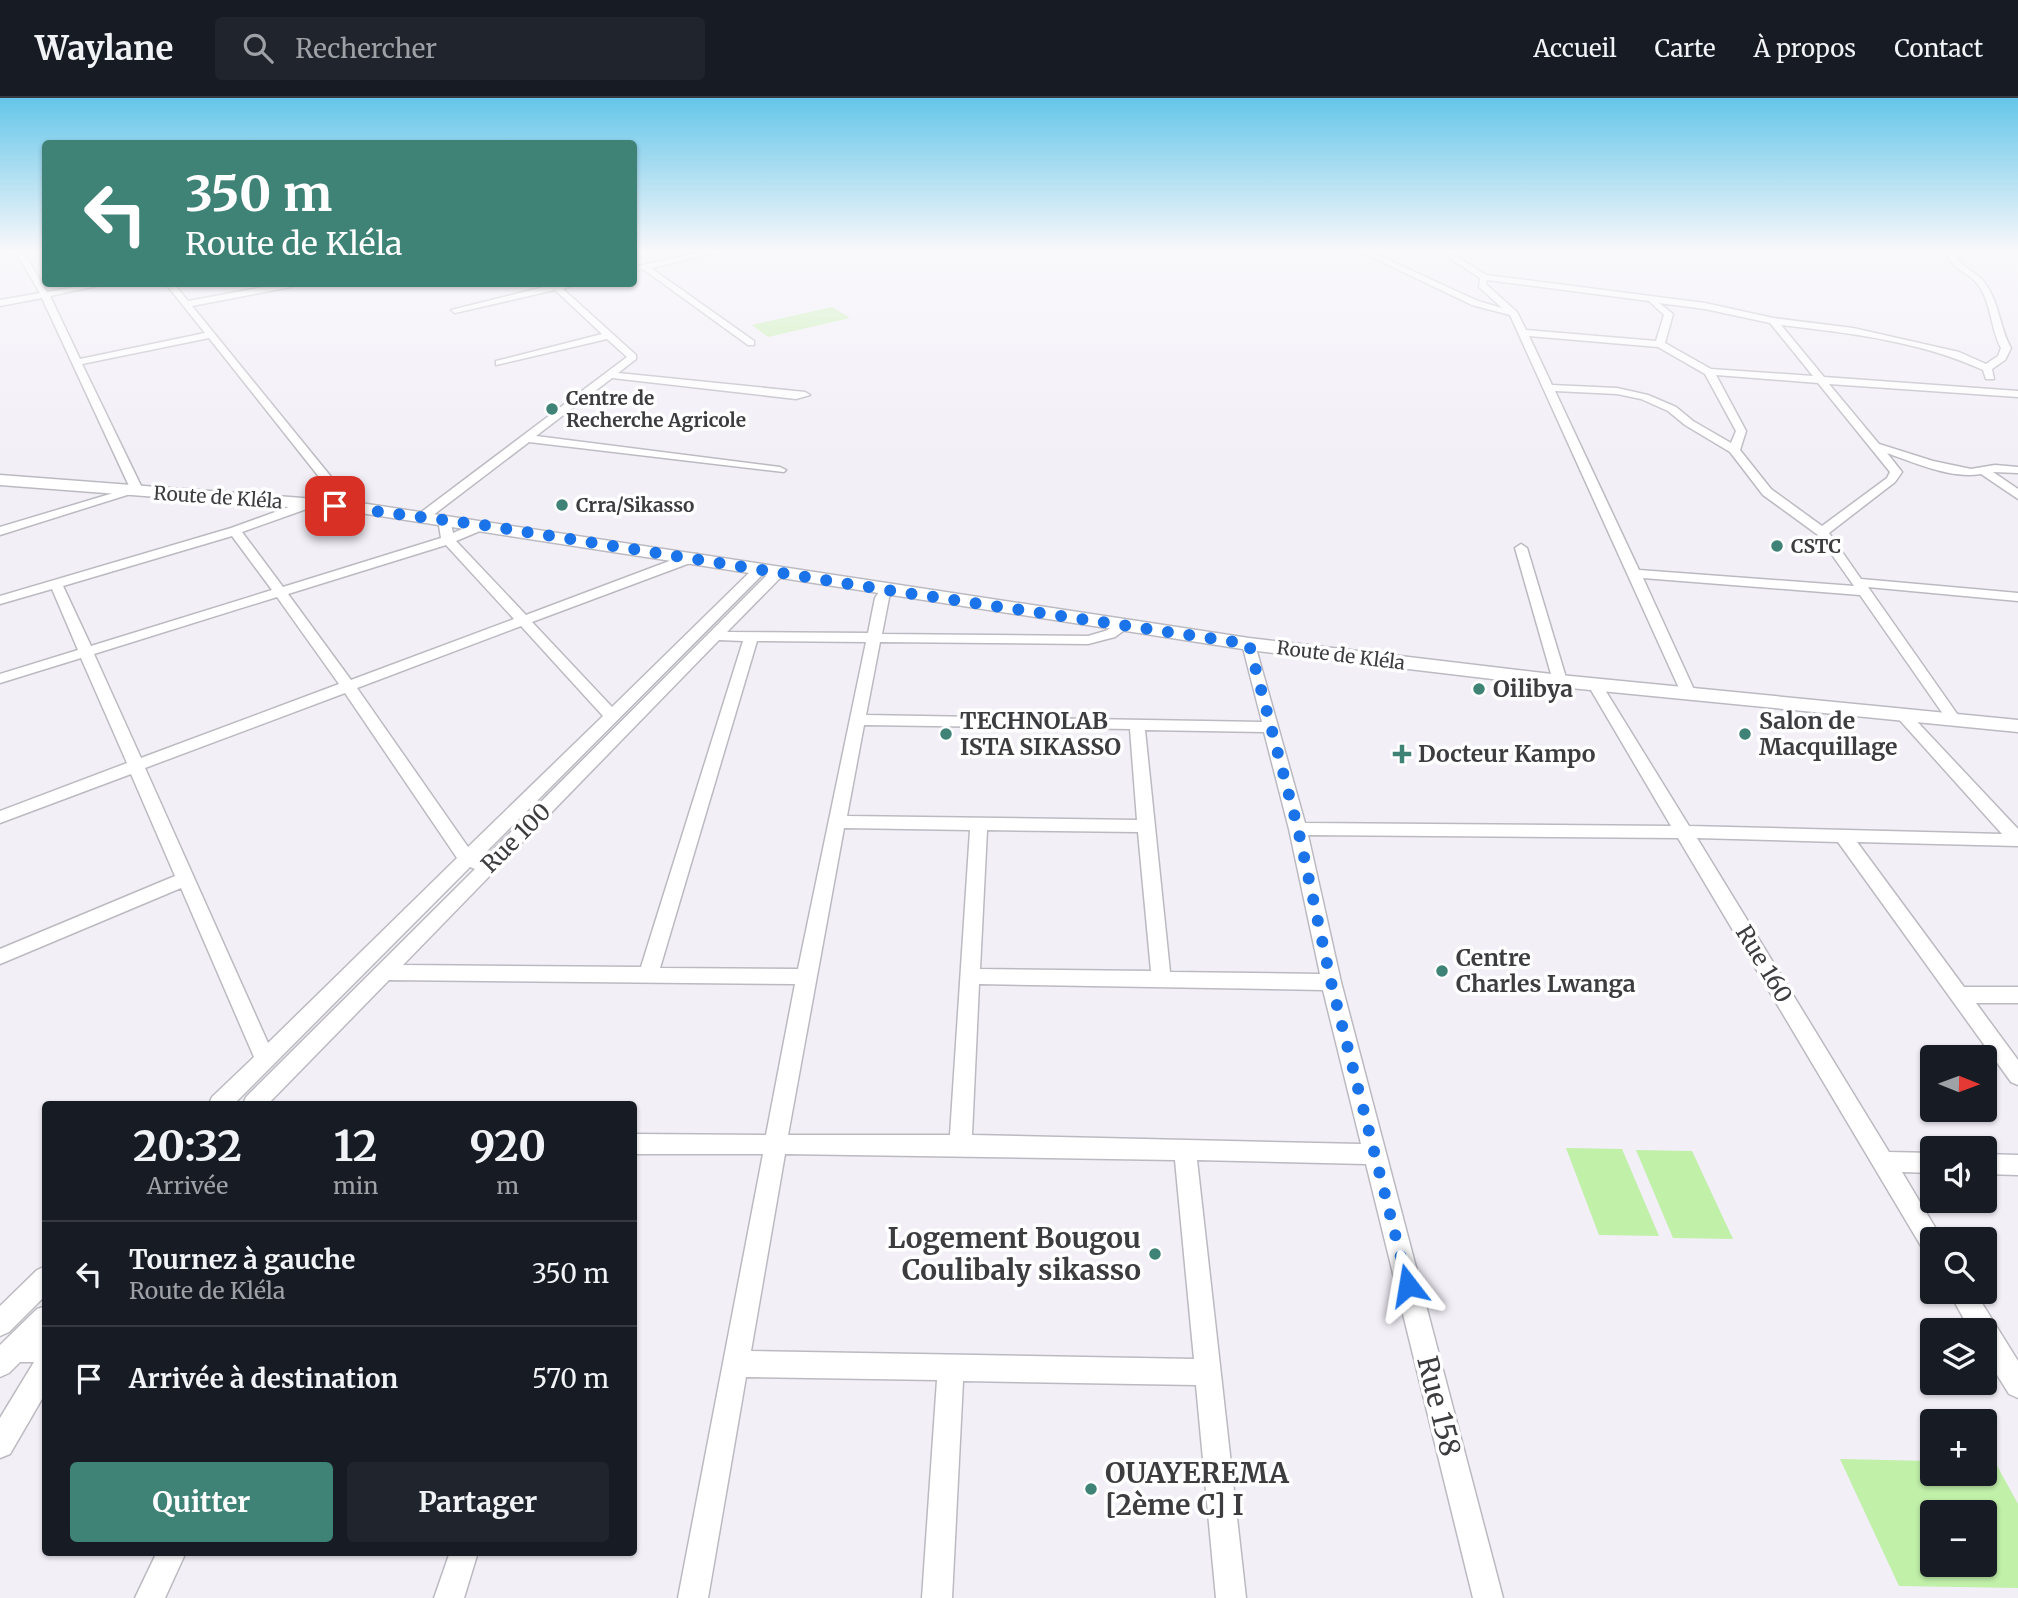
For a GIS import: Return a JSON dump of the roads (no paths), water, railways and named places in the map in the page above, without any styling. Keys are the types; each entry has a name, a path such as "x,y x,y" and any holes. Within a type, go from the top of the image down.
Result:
{"main road":[{"name":"Route de Kléla","path":"0,480 335,506 424,516 887,590 1249,644 1595,685 2018,726"}],"street":[{"path":"0,531 137,491 57,321"},
{"path":"200,321 341,497 335,506"},
{"path":"424,516 633,357 594,321"},
{"path":"721,321 751,343"},
{"path":"1517,321 1609,516 1632,573 1688,694"},
{"path":"1660,344 1667,321"},
{"path":"1773,321 1853,331 1956,354 1987,368 1991,378 1988,392"},
{"path":"1773,321 1896,472 1891,480 1822,532"},
{"path":"1987,368 2002,358 2006,348 1998,334 1998,321"},
{"path":"1523,333 1660,344 1709,372 2018,394"},
{"path":"77,362 210,335"},
{"path":"499,363 610,335"},
{"path":"1709,372 1741,431 1734,450"},
{"path":"611,375 805,395"},
{"path":"1549,388 1617,391 1644,397 1672,409 1689,423 1734,450 1767,492 1822,532 1858,587 1955,721"},
{"path":"527,438 780,470"},
{"path":"1875,446 1931,464 1972,472 1995,468 2018,470"},
{"path":"1985,471 2018,495"},
{"path":"0,600 235,531 308,504"},
{"path":"444,519 448,540 613,717"},
{"path":"0,679 278,590 448,540 483,525"},
{"path":"235,531 349,687 468,860 490,866"},
{"path":"1521,548 1560,681"},
{"path":"0,817 693,558"},
{"path":"223,1101 613,717 769,570"},
{"name":"Rue 100","path":"257,1101 715,636 769,570"},
{"path":"1632,573 2018,597"},
{"path":"56,584 265,1059"},
{"path":"693,1598 806,977 874,636 882,598 887,590"},
{"path":"715,636 1088,640 1110,634 1124,625"},
{"path":"648,976 751,637"},
{"name":"Rue 158","path":"1249,644 1298,829 1331,982 1374,1154 1488,1598"},
{"name":"Rue 160","path":"1595,685 1923,1227"},
{"path":"1298,829 1684,832 2018,840 1904,716"},
{"path":"857,720 1272,727"},
{"path":"1137,725 1161,979"},
{"path":"837,822 1147,826"},
{"path":"960,1145 979,823"},
{"path":"1843,836 2018,1076"},
{"path":"0,957 185,879"},
{"path":"383,972 806,977"},
{"path":"971,976 1331,982"},
{"path":"1958,995 2018,995"},
{"path":"637,1144 960,1145 1374,1154"},
{"path":"1185,1150 1231,1598"},
{"path":"1884,1162 1920,1163"},
{"path":"1997,1164 2018,1165"},
{"path":"0,1323 42,1282"},
{"path":"1968,1304 2018,1385"},
{"path":"5,1354 42,1322"},
{"path":"5,1354 42,1349"},
{"path":"737,1364 1208,1372"},
{"path":"937,1598 951,1366"},
{"path":"0,1444 42,1373"},
{"path":"150,1598 170,1556"},
{"path":"449,1598 463,1556"}],"place":[{"name":"Centre de Recherche Agricole","path":"552,409"},
{"name":"Crra/Sikasso","path":"562,505"},
{"name":"CSTC","path":"1777,546"},
{"name":"Oilibya","path":"1479,689"},
{"name":"TECHNOLAB ISTA SIKASSO","path":"946,734"},
{"name":"Salon de Macquillage","path":"1745,734"},
{"name":"Docteur Kampo","path":"1402,754"},
{"name":"Centre Charles Lwanga","path":"1442,971"},
{"name":"Logement Bougou Coulibaly sikasso","path":"1155,1254"},
{"name":"OUAYEREMA [2ème C] I","path":"1091,1489"}]}
